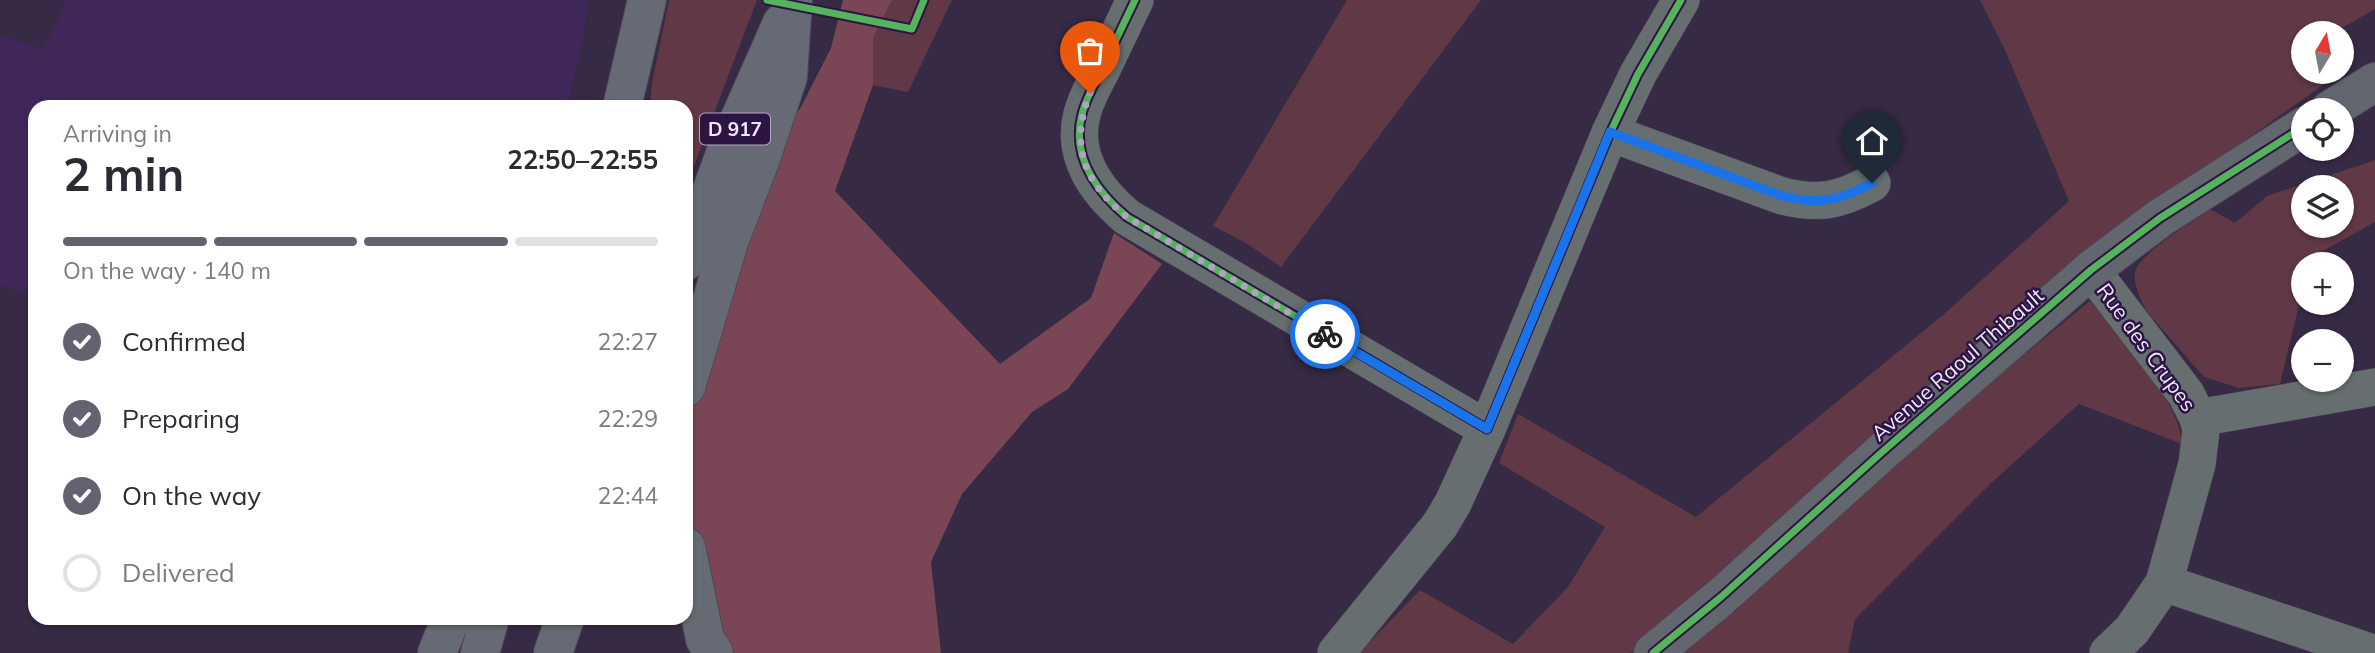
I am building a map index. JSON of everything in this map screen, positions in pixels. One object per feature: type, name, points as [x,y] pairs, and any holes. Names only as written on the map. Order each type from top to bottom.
[{"type":"highway","points":[[624,100],[647,0]]},
{"type":"highway","points":[[693,363],[729,242],[788,77],[792,0]]},
{"type":"highway","name":"D 917","points":[[693,242],[729,143],[792,0]]},
{"type":"highway","points":[[693,581],[705,639],[714,653]]},
{"type":"highway","points":[[437,653],[448,625]]},
{"type":"highway","points":[[480,653],[488,625]]},
{"type":"highway","points":[[553,653],[563,625]]},
{"type":"street","points":[[1135,0],[1082,113],[1080,144],[1089,175],[1104,196],[1127,217],[1487,429]]},
{"type":"street","points":[[1336,653],[1440,525],[1458,493],[1610,132],[1638,74],[1681,0]]},
{"type":"street","points":[[2349,98],[2375,82]]},
{"type":"street","points":[[1610,132],[1782,196],[1800,200],[1819,202],[1837,199],[1872,183]]},
{"type":"street","name":"Avenue Raoul Thibault","points":[[1653,653],[1721,597],[2091,270],[2160,218],[2291,135]]},
{"type":"street","name":"Rue des Crupes","points":[[2091,270],[2186,394],[2198,418],[2200,445],[2164,583],[2132,630],[2108,653]]},
{"type":"street","points":[[2198,418],[2375,387]]},
{"type":"street","points":[[2164,583],[2373,653]]},
{"type":"shaded area","points":[[67,0],[589,0],[580,54],[568,100],[28,100],[28,294],[0,284],[0,34],[43,50]]},
{"type":"shaded area","points":[[669,0],[757,0],[694,166],[693,100],[651,100]]},
{"type":"shaded area","points":[[843,0],[892,0],[873,38],[873,85],[835,191],[1000,364],[1091,298],[1114,233],[1162,264],[1068,389],[1032,412],[962,494],[931,562],[941,653],[714,653],[693,574],[693,366],[761,158],[801,107],[831,48]]},
{"type":"shaded area","points":[[892,0],[952,0],[908,92],[873,85],[873,38]]},
{"type":"shaded area","points":[[1347,0],[1481,0],[1281,267],[1246,243],[1213,226]]},
{"type":"shaded area","points":[[1980,0],[2375,0],[2375,9],[2354,21],[2291,21],[2291,84],[2323,85],[2305,98],[2291,98],[2291,108],[2165,193],[1710,583],[1697,591],[1630,653],[1359,653],[1420,590],[1513,644],[1568,587],[1605,527],[1499,463],[1518,414],[1696,517],[1943,315],[2069,201],[2005,50]]},
{"type":"shaded area","points":[[2375,160],[2375,222],[2354,234],[2354,175],[2330,175]]},
{"type":"shaded area","points":[[2291,188],[2291,238],[2346,238],[2321,252],[2291,252],[2291,315],[2297,315],[2291,329],[2280,384],[2239,388],[2204,377],[2148,313],[2137,288],[2135,272],[2146,256],[2210,209],[2235,223],[2267,196]]},
{"type":"shaded area","points":[[2090,301],[2131,349],[2160,389],[2179,427],[2182,444],[2079,404],[1989,485],[1855,619],[1848,653],[1682,653],[1720,619],[1735,612],[1778,567],[2009,367]]},
{"type":"cycle path","points":[[767,0],[912,29],[924,0]]},
{"type":"cycle path","points":[[1135,0],[1088,96],[1082,114],[1080,144],[1083,158],[1105,196],[1127,217],[1487,429],[1610,133],[1638,74],[1681,0]]},
{"type":"cycle path","points":[[1653,653],[1721,597],[2091,270],[2160,218],[2291,135]]},
{"type":"way so far","points":[[1090,93],[1082,113],[1080,144],[1089,175],[1111,204],[1127,217],[1325,334]]},
{"type":"route","points":[[1325,334],[1487,429],[1610,132],[1782,196],[1800,200],[1819,202],[1837,199],[1872,183]]}]
